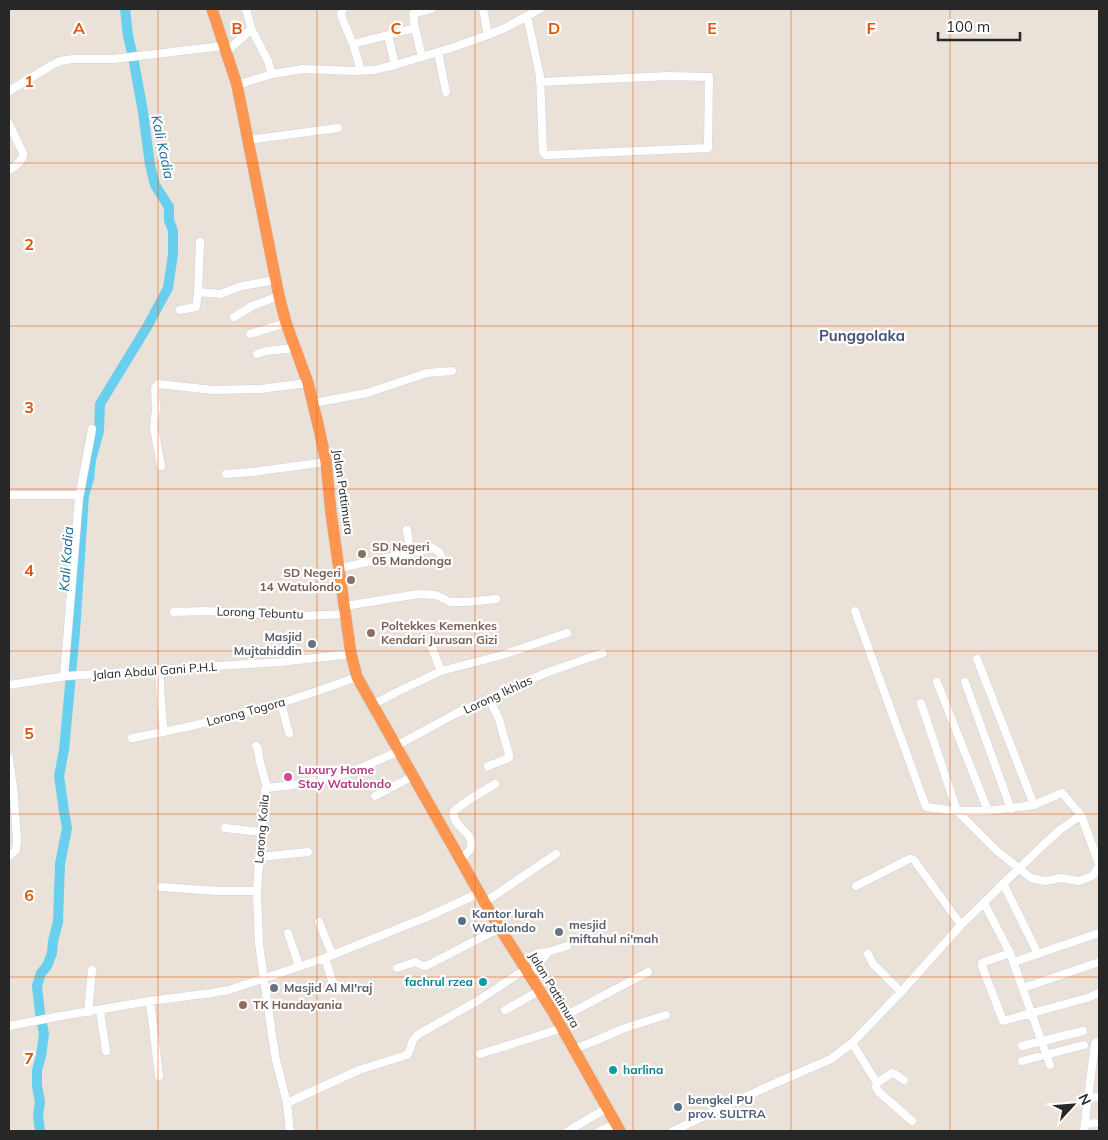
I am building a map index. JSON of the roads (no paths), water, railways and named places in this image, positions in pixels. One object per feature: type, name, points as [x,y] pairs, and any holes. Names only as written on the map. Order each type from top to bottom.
[{"type":"highway","name":"Jalan Pattimura","points":[[212,9],[237,85],[279,296],[286,323],[314,403],[326,462],[331,513],[351,654],[357,677],[460,860],[574,1049],[618,1128]]},
{"type":"street","points":[[246,9],[251,28],[268,61],[272,74]]},
{"type":"street","points":[[343,9],[341,13],[342,18],[361,70]]},
{"type":"street","points":[[422,57],[413,14],[431,9]]},
{"type":"street","points":[[483,9],[488,35]]},
{"type":"street","points":[[237,85],[272,74],[303,68],[374,70],[395,66],[488,35],[540,9]]},
{"type":"street","points":[[527,16],[540,76],[540,82],[543,152],[546,155],[708,148],[710,77],[669,76],[540,82]]},
{"type":"street","points":[[9,91],[60,61],[73,59],[113,59],[224,49],[246,34],[251,28]]},
{"type":"street","points":[[357,42],[415,28]]},
{"type":"street","points":[[388,35],[395,66]]},
{"type":"street","points":[[438,52],[446,92]]},
{"type":"street","points":[[9,124],[24,157],[9,170]]},
{"type":"street","points":[[248,140],[338,128]]},
{"type":"street","points":[[180,310],[196,307],[200,242]]},
{"type":"street","points":[[198,292],[220,294],[242,286],[276,280]]},
{"type":"street","points":[[234,318],[252,306],[279,296]]},
{"type":"street","points":[[250,334],[286,323]]},
{"type":"street","points":[[257,354],[266,351],[295,348]]},
{"type":"street","points":[[314,403],[367,393],[427,373],[452,371]]},
{"type":"street","points":[[161,466],[154,428],[155,388],[158,384],[213,390],[260,389],[308,383]]},
{"type":"street","points":[[66,676],[79,498],[92,429]]},
{"type":"street","points":[[226,474],[326,462]]},
{"type":"street","points":[[9,495],[75,495],[79,498]]},
{"type":"street","points":[[407,530],[410,553]]},
{"type":"street","points":[[340,568],[435,549],[439,552],[444,562]]},
{"type":"street","name":"Lorong Tebuntu","points":[[174,612],[205,611],[303,616],[345,610],[419,594],[436,596],[450,602],[496,599]]},
{"type":"street","points":[[855,611],[926,807],[957,811],[1012,809],[1034,805],[1062,793],[1081,814],[1099,866],[1092,876],[1079,880],[1062,878],[1045,881],[1031,878],[996,850],[957,811],[921,703]]},
{"type":"street","points":[[372,706],[442,671],[499,656],[567,632]]},
{"type":"street","points":[[431,645],[442,671]]},
{"type":"street","name":"Lorong Ikhlas","points":[[398,749],[455,714],[489,698],[551,671],[604,653]]},
{"type":"street","name":"Jalan Abdul Gani P.H.L","points":[[9,685],[66,676],[280,662],[351,654]]},
{"type":"street","points":[[977,658],[1034,805]]},
{"type":"street","points":[[159,669],[164,732]]},
{"type":"street","name":"Lorong Togora","points":[[132,738],[199,725],[281,703],[357,677]]},
{"type":"street","points":[[937,682],[988,811]]},
{"type":"street","points":[[965,682],[1012,809]]},
{"type":"street","points":[[488,766],[509,757],[499,719],[489,698]]},
{"type":"street","points":[[281,703],[289,733]]},
{"type":"street","points":[[256,746],[267,788]]},
{"type":"street","name":"Lorong Koila","points":[[290,1131],[287,1103],[276,1060],[259,944],[257,891],[265,792],[267,788],[337,777],[356,770],[398,749]]},
{"type":"street","points":[[9,758],[17,841],[16,850],[9,856]]},
{"type":"street","points":[[375,796],[413,776]]},
{"type":"street","points":[[460,860],[471,848],[471,843],[467,833],[456,822],[453,816],[454,811],[495,784]]},
{"type":"street","points":[[673,1131],[831,1059],[852,1042],[901,992],[961,925],[1003,883],[1051,837],[1081,814]]},
{"type":"street","points":[[225,828],[261,832]]},
{"type":"street","points":[[260,857],[308,852]]},
{"type":"street","points":[[9,1026],[150,1001],[212,994],[263,979],[329,956],[482,897],[556,854]]},
{"type":"street","points":[[856,886],[912,858],[961,925]]},
{"type":"street","points":[[1003,883],[1038,954]]},
{"type":"street","points":[[161,887],[257,891]]},
{"type":"street","points":[[984,903],[1014,962],[1050,1065]]},
{"type":"street","points":[[319,922],[329,956],[335,990]]},
{"type":"street","points":[[397,968],[415,962],[426,966],[500,928]]},
{"type":"street","points":[[288,933],[299,966]]},
{"type":"street","points":[[1014,962],[1099,933]]},
{"type":"street","points":[[526,969],[539,953],[567,946]]},
{"type":"street","points":[[287,1103],[359,1070],[407,1055],[414,1038],[419,1034],[479,1000],[548,952]]},
{"type":"street","points":[[1010,953],[982,963],[1004,1021],[1099,993]]},
{"type":"street","points":[[868,954],[873,964],[901,992]]},
{"type":"street","points":[[1023,988],[1099,962]]},
{"type":"street","points":[[88,1012],[92,970]]},
{"type":"street","points":[[480,1054],[522,1041],[559,1024],[648,972]]},
{"type":"street","points":[[505,1010],[539,991]]},
{"type":"street","points":[[150,1001],[159,1076]]},
{"type":"street","points":[[100,1010],[106,1051]]},
{"type":"street","points":[[574,1049],[622,1029],[666,1015]]},
{"type":"street","points":[[1022,1046],[1083,1031]]},
{"type":"street","points":[[852,1042],[877,1083],[876,1087],[881,1094],[912,1121]]},
{"type":"street","points":[[1099,1042],[1095,1042],[1096,1068],[1088,1098],[1084,1127],[1099,1123]]},
{"type":"street","points":[[1022,1061],[1084,1045]]},
{"type":"street","points":[[877,1083],[892,1073],[904,1080]]},
{"type":"street","points":[[1088,1098],[1099,1097]]},
{"type":"street","points":[[568,1131],[607,1108]]},
{"type":"street","points":[[600,1131],[618,1128]]},
{"type":"waterway","name":"Kali Kadia","points":[[40,1131],[37,1070],[44,1034],[37,986],[41,973],[47,966],[52,953],[58,922],[60,864],[67,828],[59,776],[64,750],[75,632],[84,495],[99,431],[100,404],[147,327],[168,288],[173,254],[173,231],[169,220],[169,207],[155,185],[150,165],[125,9]]},
{"type":"place","name":"SD Negeri 05 Mandonga","points":[[362,554]]},
{"type":"place","name":"SD Negeri 14 Watulondo","points":[[351,580]]},
{"type":"place","name":"Poltekkes Kemenkes Kendari Jurusan Gizi","points":[[371,633]]},
{"type":"place","name":"Masjid Mujtahiddin","points":[[312,644]]},
{"type":"place","name":"Luxury Home Stay Watulondo","points":[[288,777]]},
{"type":"place","name":"Kantor lurah Watulondo","points":[[462,921]]},
{"type":"place","name":"mesjid miftahul ni'mah","points":[[559,932]]},
{"type":"place","name":"fachrul rzea","points":[[483,982]]},
{"type":"place","name":"Masjid Al MI'raj","points":[[274,988]]},
{"type":"place","name":"TK Handayania","points":[[243,1005]]},
{"type":"place","name":"harlina","points":[[613,1070]]},
{"type":"place","name":"bengkel PU prov. SULTRA","points":[[678,1107]]},
{"type":"district","name":"Punggolaka","points":[[862,336]]}]
